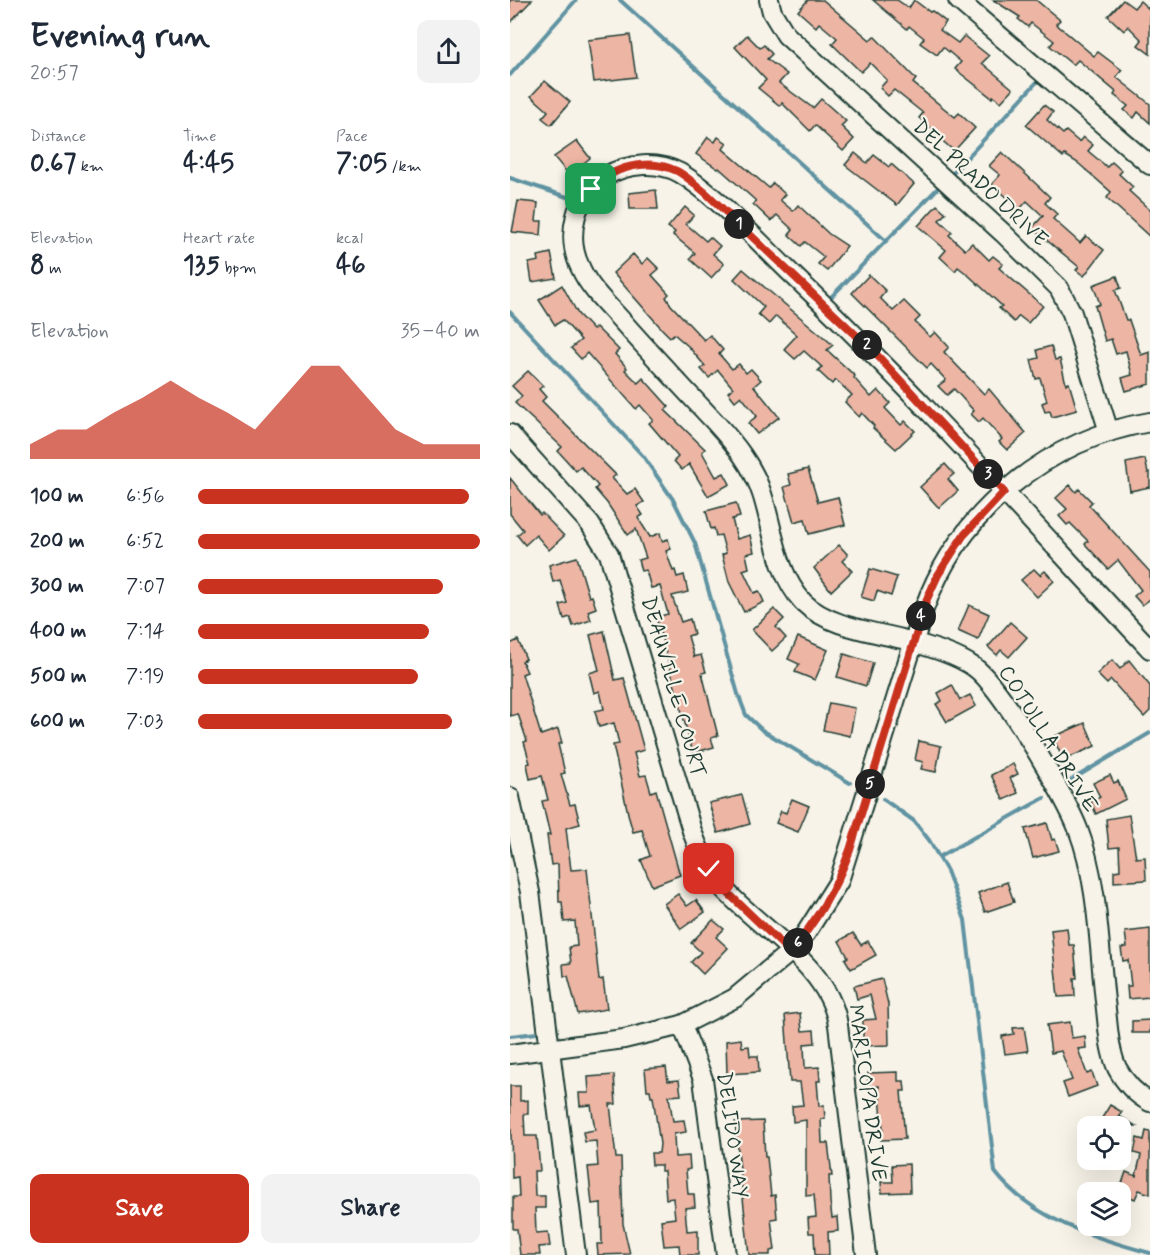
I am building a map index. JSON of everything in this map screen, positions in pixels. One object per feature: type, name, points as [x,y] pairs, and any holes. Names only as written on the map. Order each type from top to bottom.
[{"type":"street","name":"DEL PRADO DRIVE","points":[[769,0],[772,12],[786,35],[1003,232],[1059,288],[1072,313],[1109,432]]},
{"type":"street","points":[[958,0],[1150,165]]},
{"type":"street","name":"COTULLA DRIVE","points":[[1150,649],[875,353],[707,194],[684,176],[667,168],[634,165],[604,176],[585,195],[572,237],[580,267],[591,285],[737,446],[756,478],[785,574],[800,598],[814,612],[836,621],[912,642],[966,662],[995,687],[1072,816],[1082,841],[1089,876],[1112,1052],[1126,1083],[1150,1102]]},
{"type":"street","points":[[510,1054],[648,1035],[682,1025],[735,998],[790,952],[806,933],[839,881],[912,642],[927,599],[950,554],[971,526],[1004,492],[1050,459],[1109,432],[1150,422]]},
{"type":"street","name":"DEAUVILLE COURT","points":[[510,434],[590,524],[609,554],[702,857],[722,887],[790,952]]},
{"type":"street","points":[[510,797],[530,892],[576,1255]]},
{"type":"street","name":"MARICOPA DRIVE","points":[[790,952],[820,981],[834,1006],[866,1255]]},
{"type":"street","name":"DELIDO WAY","points":[[682,1025],[703,1079],[726,1255]]},
{"type":"building","points":[[510,0],[532,0],[510,23]]},
{"type":"building","points":[[808,0],[823,0],[870,40],[874,36],[916,79],[913,83],[955,117],[959,113],[975,128],[954,151],[937,136],[939,134],[919,118],[923,113],[894,90],[888,96],[880,88],[887,80],[870,63],[861,72],[832,44],[837,38],[819,23],[816,27],[798,11]]},
{"type":"building","points":[[873,0],[897,0],[909,8],[914,0],[930,12],[932,11],[946,22],[940,30],[958,43],[964,36],[989,56],[982,63],[1013,89],[1001,102],[993,96],[992,98],[955,69],[961,62],[943,47],[937,55],[920,43],[924,38],[909,26],[907,29]]},
{"type":"building","points":[[993,0],[1036,0],[1060,20],[1056,24],[1094,56],[1098,52],[1122,70],[1116,77],[1150,104],[1150,123],[1138,112],[1134,118],[1124,110],[1128,106],[1114,95],[1116,92],[1078,60],[1073,65],[1050,46],[1054,41],[1031,23],[1028,27],[1018,19],[1020,17]]},
{"type":"building","points":[[1123,0],[1134,8],[1140,1],[1150,10],[1150,54],[1138,45],[1142,40],[1128,26],[1124,31],[1108,16]]},
{"type":"building","points":[[630,35],[636,77],[594,82],[588,40]]},
{"type":"building","points":[[747,35],[760,48],[764,45],[772,54],[767,59],[787,74],[779,83],[813,108],[821,99],[846,121],[841,126],[854,139],[843,151],[815,125],[810,131],[782,103],[780,106],[758,88],[766,80],[735,47]]},
{"type":"building","points":[[545,81],[570,102],[551,125],[542,118],[548,111],[531,96]]},
{"type":"building","points":[[1044,105],[1053,112],[1047,120],[1063,134],[1066,131],[1079,142],[1083,137],[1093,145],[1088,151],[1107,167],[1112,162],[1122,171],[1119,174],[1133,187],[1129,191],[1150,210],[1150,237],[1107,198],[1111,192],[1078,163],[1065,155],[1063,157],[1026,125]]},
{"type":"building","points":[[708,137],[715,142],[718,137],[727,143],[723,149],[769,188],[773,183],[785,194],[780,200],[793,211],[798,205],[829,234],[847,246],[827,271],[818,264],[824,257],[805,242],[801,246],[789,235],[793,230],[777,215],[771,221],[753,204],[756,201],[719,168],[696,154]]},
{"type":"building","points":[[577,141],[590,158],[569,175],[554,157]]},
{"type":"building","points":[[1002,152],[1050,197],[1045,203],[1057,214],[1053,219],[1080,243],[1086,236],[1104,250],[1084,276],[1076,270],[1079,267],[1032,228],[1043,216],[1027,201],[1020,209],[992,184],[1000,175],[989,166]]},
{"type":"building","points":[[855,153],[867,163],[874,155],[889,167],[891,164],[914,184],[897,205],[845,165]]},
{"type":"building","points":[[656,190],[658,209],[630,209],[629,193]]},
{"type":"building","points":[[518,201],[538,203],[536,221],[542,221],[541,235],[512,232]]},
{"type":"building","points":[[937,205],[946,213],[939,220],[952,232],[949,235],[965,250],[972,243],[989,260],[993,256],[1003,264],[999,268],[1043,306],[1028,323],[1019,316],[1014,322],[999,308],[1002,306],[967,274],[958,267],[955,271],[940,257],[946,250],[918,226]]},
{"type":"building","points":[[685,207],[694,215],[686,224],[706,241],[710,237],[720,246],[713,254],[724,264],[711,278],[690,259],[695,253],[673,235],[675,232],[668,227]]},
{"type":"building","points":[[551,253],[556,278],[532,282],[529,263],[539,261],[538,256]]},
{"type":"building","points":[[633,254],[642,264],[648,258],[659,269],[652,275],[669,294],[666,297],[671,305],[704,340],[710,335],[723,350],[719,354],[732,369],[739,364],[746,373],[751,369],[761,380],[754,386],[779,417],[757,434],[748,423],[757,416],[741,396],[735,401],[728,392],[733,388],[718,370],[709,378],[701,369],[705,366],[688,346],[674,334],[670,337],[662,329],[613,273]]},
{"type":"building","points":[[743,269],[833,345],[827,350],[855,376],[854,378],[871,397],[878,390],[890,403],[885,408],[901,425],[905,421],[915,431],[896,449],[873,428],[874,426],[862,413],[859,417],[845,402],[852,395],[836,380],[832,384],[818,371],[822,367],[804,351],[795,359],[784,349],[797,335],[776,316],[769,324],[758,314],[764,307],[734,279]]},
{"type":"building","points":[[869,275],[886,291],[880,298],[893,311],[904,301],[920,317],[915,322],[930,337],[935,332],[949,347],[944,352],[984,394],[989,389],[1026,433],[1007,450],[999,442],[1002,439],[983,418],[979,422],[971,414],[974,411],[954,389],[947,395],[938,386],[946,380],[931,364],[927,368],[852,293]]},
{"type":"building","points":[[1117,276],[1121,288],[1115,290],[1126,320],[1129,320],[1141,355],[1150,352],[1150,384],[1126,391],[1122,378],[1132,375],[1126,351],[1116,354],[1111,339],[1105,341],[1095,306],[1100,304],[1093,285]]},
{"type":"building","points":[[562,285],[578,314],[593,330],[596,327],[619,350],[615,354],[627,368],[625,370],[638,383],[643,378],[669,407],[665,410],[705,449],[702,452],[716,477],[724,473],[730,484],[708,496],[689,464],[682,470],[674,461],[678,457],[649,423],[653,420],[640,405],[636,409],[587,353],[581,359],[571,348],[581,340],[563,320],[555,325],[539,300]]},
{"type":"building","points":[[1051,346],[1055,360],[1060,359],[1066,384],[1069,383],[1077,410],[1052,417],[1050,411],[1045,412],[1042,403],[1047,401],[1040,378],[1036,379],[1031,360],[1039,358],[1037,350]]},
{"type":"building","points":[[528,371],[543,386],[539,389],[546,397],[542,401],[616,475],[612,478],[627,494],[635,489],[644,502],[637,506],[643,515],[638,518],[650,537],[660,533],[662,541],[668,539],[671,549],[666,551],[673,571],[675,570],[677,577],[684,575],[688,592],[672,596],[681,622],[690,619],[694,634],[688,636],[694,657],[701,655],[706,672],[702,673],[718,736],[711,738],[714,747],[693,753],[656,617],[668,614],[660,586],[651,588],[646,570],[641,571],[638,560],[646,558],[636,529],[628,535],[595,489],[598,486],[581,467],[576,471],[558,451],[562,447],[515,403],[522,396],[512,386]]},
{"type":"building","points":[[1145,459],[1148,473],[1150,472],[1150,487],[1130,491],[1126,463]]},
{"type":"building","points":[[945,464],[954,474],[948,479],[958,491],[939,508],[920,487]]},
{"type":"building","points":[[808,469],[818,502],[838,497],[845,525],[809,534],[805,519],[794,522],[784,487],[791,485],[788,474]]},
{"type":"building","points":[[510,478],[540,515],[542,513],[564,536],[549,550],[536,535],[525,545],[517,535],[523,530],[510,514]]},
{"type":"building","points":[[1070,485],[1076,492],[1079,489],[1092,502],[1089,505],[1150,572],[1150,599],[1142,605],[1134,596],[1141,590],[1118,560],[1108,569],[1085,544],[1088,541],[1070,523],[1067,525],[1059,516],[1067,509],[1056,498]]},
{"type":"building","points":[[736,503],[740,517],[732,519],[737,539],[750,535],[754,552],[746,554],[749,568],[743,570],[754,593],[759,591],[764,602],[744,612],[729,582],[722,555],[726,553],[721,535],[716,536],[714,528],[711,529],[706,511]]},
{"type":"building","points":[[839,545],[848,555],[842,561],[852,571],[831,591],[814,568]]},
{"type":"building","points":[[577,557],[589,597],[592,596],[596,608],[588,611],[591,620],[573,626],[570,617],[564,619],[560,605],[567,603],[560,580],[553,582],[549,565]]},
{"type":"building","points":[[870,569],[897,577],[891,596],[877,591],[874,601],[861,597]]},
{"type":"building","points":[[1034,569],[1040,575],[1045,571],[1054,581],[1037,597],[1021,580]]},
{"type":"building","points":[[969,605],[989,614],[978,640],[958,631]]},
{"type":"building","points":[[774,609],[784,619],[776,627],[786,638],[772,651],[752,630]]},
{"type":"building","points":[[1010,622],[1027,637],[1009,657],[1001,650],[997,655],[988,647]]},
{"type":"building","points":[[604,631],[615,680],[624,678],[644,750],[634,753],[640,776],[646,775],[651,792],[656,790],[680,875],[652,886],[641,860],[650,856],[642,830],[633,832],[629,818],[613,745],[619,744],[614,723],[599,727],[595,711],[604,709],[600,691],[594,693],[589,673],[599,670],[590,635]]},
{"type":"building","points":[[798,637],[828,650],[815,680],[795,672],[799,664],[788,659]]},
{"type":"building","points":[[518,640],[526,659],[522,661],[527,672],[522,674],[541,735],[558,729],[562,743],[558,744],[565,773],[561,774],[570,805],[575,804],[580,824],[566,828],[571,870],[587,869],[599,980],[603,979],[607,1009],[578,1014],[568,976],[564,976],[563,964],[571,963],[569,947],[577,946],[575,921],[564,922],[562,902],[559,902],[558,864],[551,865],[547,835],[550,835],[542,801],[548,800],[542,776],[530,779],[527,764],[530,763],[524,742],[527,741],[518,714],[510,716],[510,644]]},
{"type":"building","points":[[844,654],[873,663],[866,686],[837,677]]},
{"type":"building","points":[[1112,660],[1120,669],[1129,660],[1150,686],[1150,711],[1144,717],[1111,680],[1107,684],[1097,674]]},
{"type":"building","points":[[952,685],[960,700],[970,695],[976,706],[947,722],[936,704],[942,701],[938,693]]},
{"type":"building","points":[[829,703],[855,708],[850,736],[823,730]]},
{"type":"building","points":[[1085,723],[1095,746],[1068,758],[1064,751],[1060,753],[1053,737]]},
{"type":"building","points":[[919,741],[941,746],[936,772],[921,769],[923,762],[915,760]]},
{"type":"building","points":[[1013,764],[1018,774],[1010,778],[1018,793],[1004,800],[991,775]]},
{"type":"building","points":[[1110,775],[1114,783],[1118,781],[1126,799],[1096,814],[1091,802],[1100,797],[1093,783]]},
{"type":"building","points":[[742,795],[750,824],[718,833],[709,803]]},
{"type":"building","points":[[792,799],[809,806],[798,832],[776,823],[781,811],[786,813]]},
{"type":"building","points":[[1129,815],[1136,858],[1145,857],[1146,880],[1114,882],[1114,871],[1120,870],[1119,847],[1109,848],[1106,819]]},
{"type":"building","points":[[1047,823],[1052,840],[1055,839],[1059,851],[1033,858],[1025,829]]},
{"type":"building","points":[[1007,882],[1014,902],[985,912],[978,893]]},
{"type":"building","points":[[678,894],[687,906],[696,900],[705,912],[681,929],[664,904]]},
{"type":"building","points":[[713,920],[724,929],[716,937],[728,948],[703,974],[691,962],[701,952],[691,943]]},
{"type":"building","points":[[1067,928],[1069,945],[1074,945],[1077,978],[1074,978],[1075,996],[1058,997],[1051,930]]},
{"type":"building","points":[[1150,929],[1150,997],[1128,999],[1127,986],[1131,986],[1128,960],[1123,961],[1121,948],[1127,947],[1125,932]]},
{"type":"building","points":[[853,933],[861,945],[868,941],[876,955],[851,969],[845,959],[848,957],[839,941]]},
{"type":"building","points":[[882,979],[888,1004],[889,1045],[863,1046],[863,1020],[876,1019],[870,995],[857,999],[854,986]]},
{"type":"building","points":[[800,1013],[802,1031],[814,1030],[815,1043],[804,1044],[805,1068],[819,1067],[820,1081],[817,1081],[819,1106],[824,1105],[825,1119],[821,1119],[822,1143],[828,1143],[832,1176],[829,1176],[830,1201],[832,1218],[837,1217],[838,1231],[828,1232],[829,1255],[815,1255],[814,1233],[809,1233],[808,1218],[816,1217],[814,1195],[806,1196],[806,1120],[793,1122],[792,1106],[803,1105],[800,1082],[790,1082],[785,1015]]},
{"type":"building","points":[[1150,1020],[1150,1033],[1132,1033],[1132,1021]]},
{"type":"building","points":[[1070,1022],[1072,1038],[1085,1036],[1086,1048],[1078,1049],[1087,1074],[1092,1072],[1097,1086],[1068,1097],[1063,1083],[1072,1080],[1061,1051],[1051,1053],[1047,1025]]},
{"type":"building","points":[[1024,1027],[1028,1051],[1005,1054],[1002,1036],[1014,1034],[1013,1028]]},
{"type":"building","points":[[741,1039],[742,1047],[749,1046],[750,1056],[758,1056],[759,1072],[727,1074],[726,1041]]},
{"type":"building","points":[[666,1067],[668,1081],[679,1080],[681,1095],[669,1096],[673,1121],[684,1120],[686,1132],[674,1134],[675,1157],[689,1156],[690,1169],[686,1170],[688,1194],[694,1194],[695,1207],[685,1208],[687,1231],[698,1230],[698,1255],[680,1255],[679,1245],[664,1246],[661,1220],[675,1218],[673,1198],[666,1199],[664,1171],[661,1171],[661,1165],[652,1165],[651,1153],[659,1153],[660,1144],[653,1097],[651,1097],[650,1090],[647,1090],[645,1069]]},
{"type":"building","points":[[898,1072],[898,1081],[904,1081],[905,1091],[901,1091],[905,1139],[881,1140],[880,1130],[883,1130],[879,1086],[868,1087],[868,1073]]},
{"type":"building","points":[[614,1075],[616,1104],[610,1104],[616,1158],[621,1158],[623,1224],[630,1254],[598,1255],[597,1244],[602,1244],[601,1203],[592,1204],[588,1167],[598,1166],[596,1141],[585,1142],[583,1132],[595,1130],[591,1105],[580,1106],[579,1093],[589,1093],[588,1077]]},
{"type":"building","points":[[510,1086],[520,1086],[520,1101],[528,1100],[528,1114],[524,1114],[525,1136],[537,1136],[540,1171],[534,1171],[535,1196],[545,1196],[545,1208],[535,1208],[536,1233],[548,1232],[550,1246],[539,1247],[540,1255],[520,1255],[517,1229],[513,1229],[513,1197],[519,1197],[518,1177],[512,1178]]},
{"type":"building","points":[[1110,1105],[1122,1112],[1119,1116],[1103,1116]]},
{"type":"building","points":[[763,1121],[765,1157],[767,1157],[771,1196],[775,1195],[777,1218],[771,1219],[775,1250],[770,1251],[770,1255],[749,1255],[735,1122]]},
{"type":"building","points":[[1146,1131],[1150,1132],[1150,1194],[1139,1190],[1135,1199],[1131,1197],[1131,1182],[1122,1182],[1126,1172],[1136,1176],[1141,1155],[1134,1153],[1137,1138],[1144,1140]]},
{"type":"building","points":[[909,1164],[910,1192],[882,1193],[881,1182],[893,1182],[892,1165]]},
{"type":"waterway","points":[[510,75],[576,0]]},
{"type":"waterway","points":[[620,0],[886,241]]},
{"type":"waterway","points":[[953,173],[1036,83]]},
{"type":"waterway","points":[[510,178],[570,198]]},
{"type":"waterway","points":[[832,296],[937,189]]},
{"type":"waterway","points":[[510,312],[643,456],[674,501],[695,543],[746,715],[762,730],[850,783]]},
{"type":"waterway","points":[[1063,785],[1150,733]]},
{"type":"waterway","points":[[939,857],[1044,798]]},
{"type":"waterway","points":[[883,799],[914,821],[929,840],[947,871],[965,920],[995,1172],[1010,1188],[1045,1214],[1086,1233],[1150,1253]]},
{"type":"waterway","points":[[510,1036],[537,1033]]},
{"type":"route","points":[[591,189],[604,176],[634,165],[667,168],[684,176],[707,194],[875,353],[1004,492],[981,514],[963,536],[938,575],[912,642],[839,881],[806,933],[790,952],[722,887],[709,869]]}]
